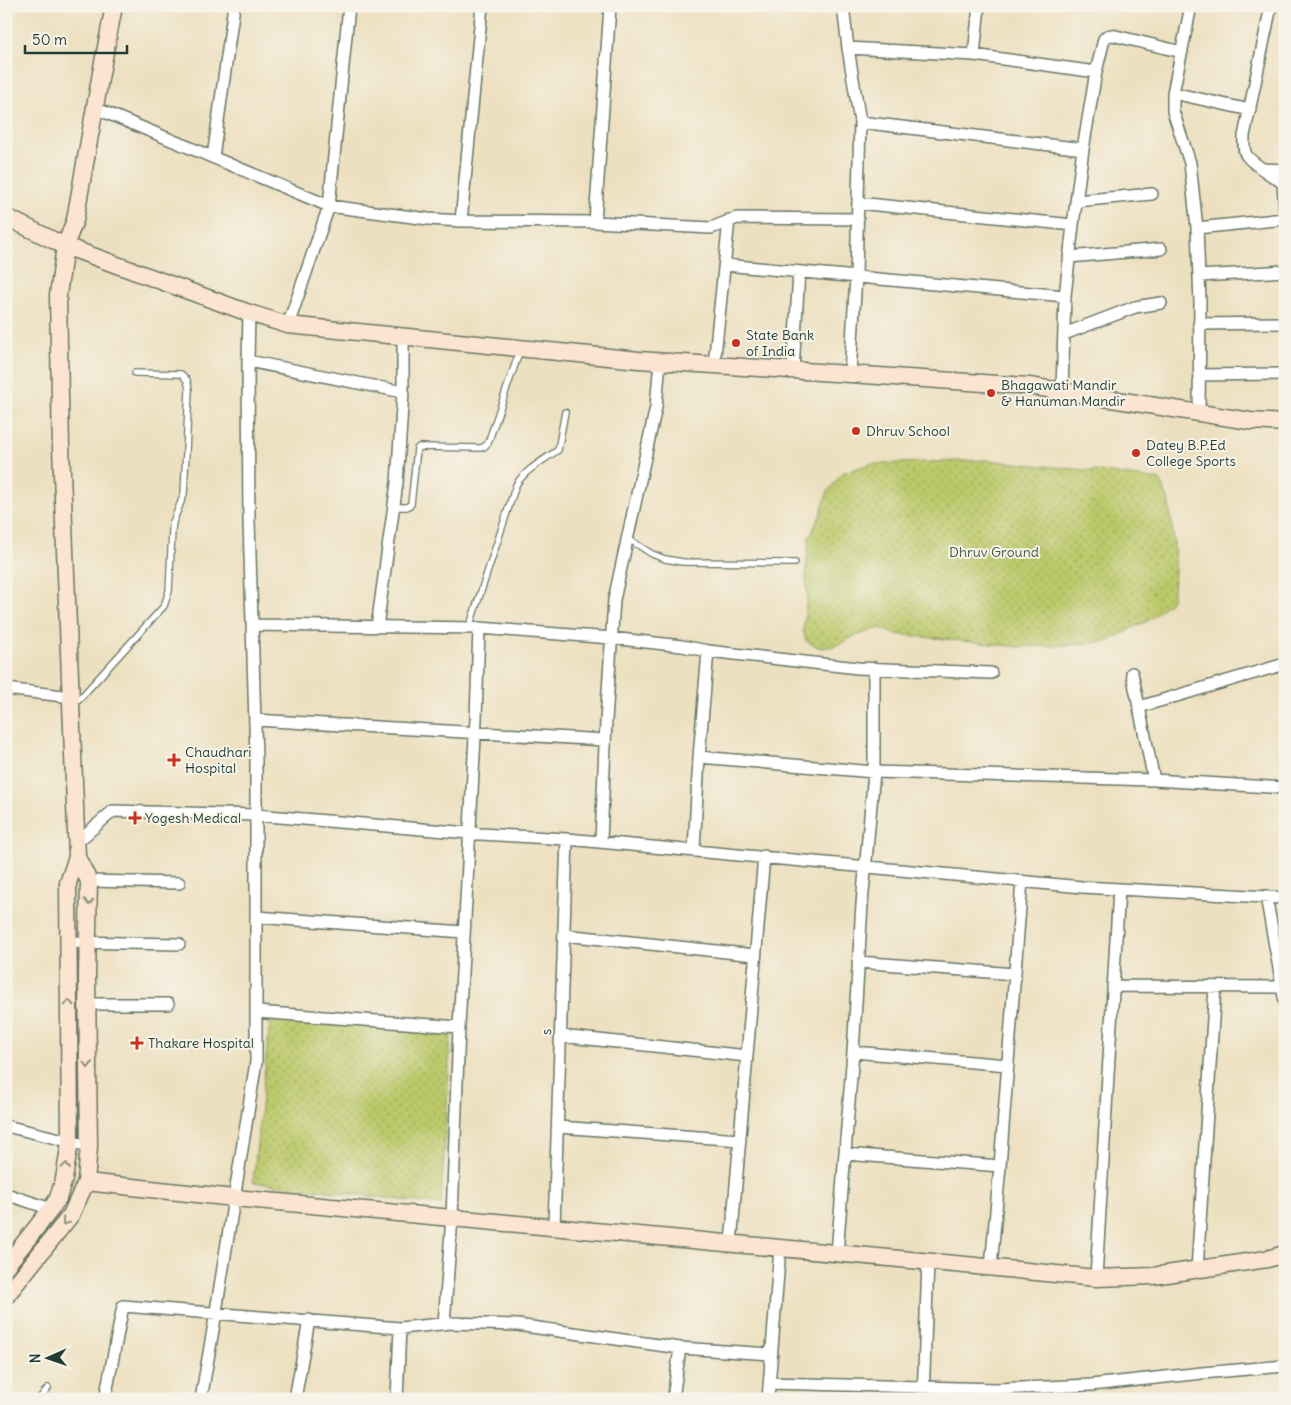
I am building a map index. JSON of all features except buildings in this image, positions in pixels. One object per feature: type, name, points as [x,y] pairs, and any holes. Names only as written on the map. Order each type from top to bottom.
[{"type":"street","points":[[6,1266],[51,1209],[61,1190],[70,1142],[68,883],[76,850],[61,447],[58,295],[65,246],[75,220],[114,6]]},
{"type":"street","points":[[213,157],[234,6]]},
{"type":"street","points":[[288,325],[329,206],[348,6]]},
{"type":"street","points":[[461,221],[482,6]]},
{"type":"street","points":[[595,222],[610,6]]},
{"type":"street","points":[[843,6],[860,122],[856,276],[850,374]]},
{"type":"street","points":[[974,55],[979,6]]},
{"type":"street","points":[[1191,6],[1173,93],[1173,112],[1190,163],[1197,228],[1200,324],[1199,413]]},
{"type":"street","points":[[1271,6],[1244,136],[1244,147],[1246,155],[1283,183],[1285,211]]},
{"type":"street","points":[[1062,391],[1065,296],[1069,257],[1083,149],[1096,72],[1104,39],[1112,35],[1182,52]]},
{"type":"street","points":[[848,48],[974,55],[1096,72]]},
{"type":"street","points":[[1173,93],[1250,110]]},
{"type":"street","points":[[95,108],[329,206],[428,219],[461,221],[595,222],[711,228],[737,218],[858,219]]},
{"type":"street","points":[[860,122],[1083,149]]},
{"type":"street","points":[[1263,169],[1285,170]]},
{"type":"street","points":[[1076,201],[1152,194]]},
{"type":"street","points":[[858,203],[1073,226]]},
{"type":"street","points":[[6,217],[65,246],[249,313],[288,325],[660,361],[1029,386],[1250,421],[1285,423]]},
{"type":"street","points":[[1197,228],[1285,219]]},
{"type":"street","points":[[714,365],[729,220]]},
{"type":"street","points":[[1069,257],[1161,249]]},
{"type":"street","points":[[725,265],[1065,296]]},
{"type":"street","points":[[1199,276],[1285,271]]},
{"type":"street","points":[[793,370],[799,272]]},
{"type":"street","points":[[1064,334],[1135,307],[1161,303]]},
{"type":"street","points":[[201,1399],[256,1062],[256,815],[249,521],[249,313]]},
{"type":"street","points":[[1200,324],[1285,322]]},
{"type":"street","points":[[377,627],[397,483],[403,392],[403,337]]},
{"type":"street","points":[[248,361],[403,392]]},
{"type":"street","points":[[601,842],[614,600],[656,407],[660,361]]},
{"type":"street","points":[[1199,375],[1285,374]]},
{"type":"street","points":[[252,625],[474,628],[611,638],[858,668],[991,673]]},
{"type":"street","points":[[444,1324],[452,1218],[459,1027],[476,734],[474,628]]},
{"type":"street","points":[[694,850],[699,757],[708,651]]},
{"type":"street","points":[[1139,707],[1285,664]]},
{"type":"street","points":[[837,1253],[853,1052],[862,904],[874,772],[874,668]]},
{"type":"street","points":[[1132,673],[1154,780]]},
{"type":"street","points":[[6,689],[71,702]]},
{"type":"street","points":[[255,720],[605,740]]},
{"type":"street","points":[[699,757],[874,772],[1154,780],[1285,788]]},
{"type":"street","points":[[76,850],[113,811],[256,815],[567,839],[1119,889],[1285,898]]},
{"type":"street","name":"s","points":[[554,1227],[567,839]]},
{"type":"street","points":[[6,1296],[71,1215],[86,1182],[89,1146],[87,1004],[89,881],[76,850]]},
{"type":"street","points":[[731,1243],[764,856]]},
{"type":"street","points":[[89,881],[179,883]]},
{"type":"street","points":[[991,1267],[1022,881]]},
{"type":"street","points":[[1096,1278],[1119,889]]},
{"type":"street","points":[[1266,896],[1285,1002]]},
{"type":"street","points":[[256,917],[464,932]]},
{"type":"street","points":[[564,935],[756,955]]},
{"type":"street","points":[[69,942],[179,944]]},
{"type":"street","points":[[858,962],[1015,974]]},
{"type":"street","points":[[1113,986],[1282,987]]},
{"type":"street","points":[[1197,1270],[1215,987]]},
{"type":"street","points":[[87,1004],[168,1004]]},
{"type":"street","points":[[256,1012],[459,1027]]},
{"type":"street","points":[[561,1036],[747,1056]]},
{"type":"street","points":[[853,1052],[1008,1065]]},
{"type":"street","points":[[6,1126],[89,1146]]},
{"type":"street","points":[[558,1127],[740,1140]]},
{"type":"street","points":[[845,1154],[1000,1166]]},
{"type":"street","points":[[86,1182],[234,1198],[1096,1278],[1153,1276],[1267,1259],[1285,1254]]},
{"type":"street","points":[[6,1194],[51,1209]]},
{"type":"street","points":[[768,1399],[780,1248]]},
{"type":"street","points":[[923,1393],[928,1262]]},
{"type":"street","points":[[105,1399],[123,1306],[400,1328],[444,1324],[517,1325],[680,1348],[771,1354]]},
{"type":"street","points":[[295,1399],[309,1320]]},
{"type":"street","points":[[397,1399],[400,1328]]},
{"type":"street","points":[[673,1399],[680,1348]]},
{"type":"street","points":[[769,1383],[923,1393],[997,1394],[1285,1366]]},
{"type":"lane","points":[[394,506],[407,507],[411,504],[417,449],[420,447],[480,448],[488,443],[521,348]]},
{"type":"lane","points":[[71,702],[164,606],[169,591],[173,522],[184,494],[189,389],[187,380],[181,374],[135,373]]},
{"type":"lane","points":[[474,628],[516,485],[526,473],[558,450],[565,412]]},
{"type":"lane","points":[[627,538],[652,554],[665,559],[683,562],[796,563]]},
{"type":"lane","points":[[39,1399],[48,1388]]},
{"type":"green space","name":"Dhruv Ground","points":[[987,460],[1104,472],[1160,480],[1168,498],[1174,541],[1175,571],[1172,600],[1148,621],[1109,641],[1083,644],[1019,647],[895,634],[880,628],[855,636],[835,646],[820,648],[806,641],[803,630],[807,598],[806,571],[809,537],[820,516],[827,493],[842,473],[870,464]]},
{"type":"green space","points":[[270,1020],[451,1031],[441,1205],[253,1182]]},
{"type":"place","name":"State Bank of India","points":[[736,343]]},
{"type":"place","name":"Bhagawati Mandir & Hanuman Mandir","points":[[991,393]]},
{"type":"place","name":"Dhruv School","points":[[856,431]]},
{"type":"place","name":"Datey B.P.Ed College Sports","points":[[1136,453]]},
{"type":"place","name":"Chaudhari Hospital","points":[[174,760]]},
{"type":"place","name":"Yogesh Medical","points":[[135,818]]},
{"type":"place","name":"Thakare Hospital","points":[[137,1043]]}]
